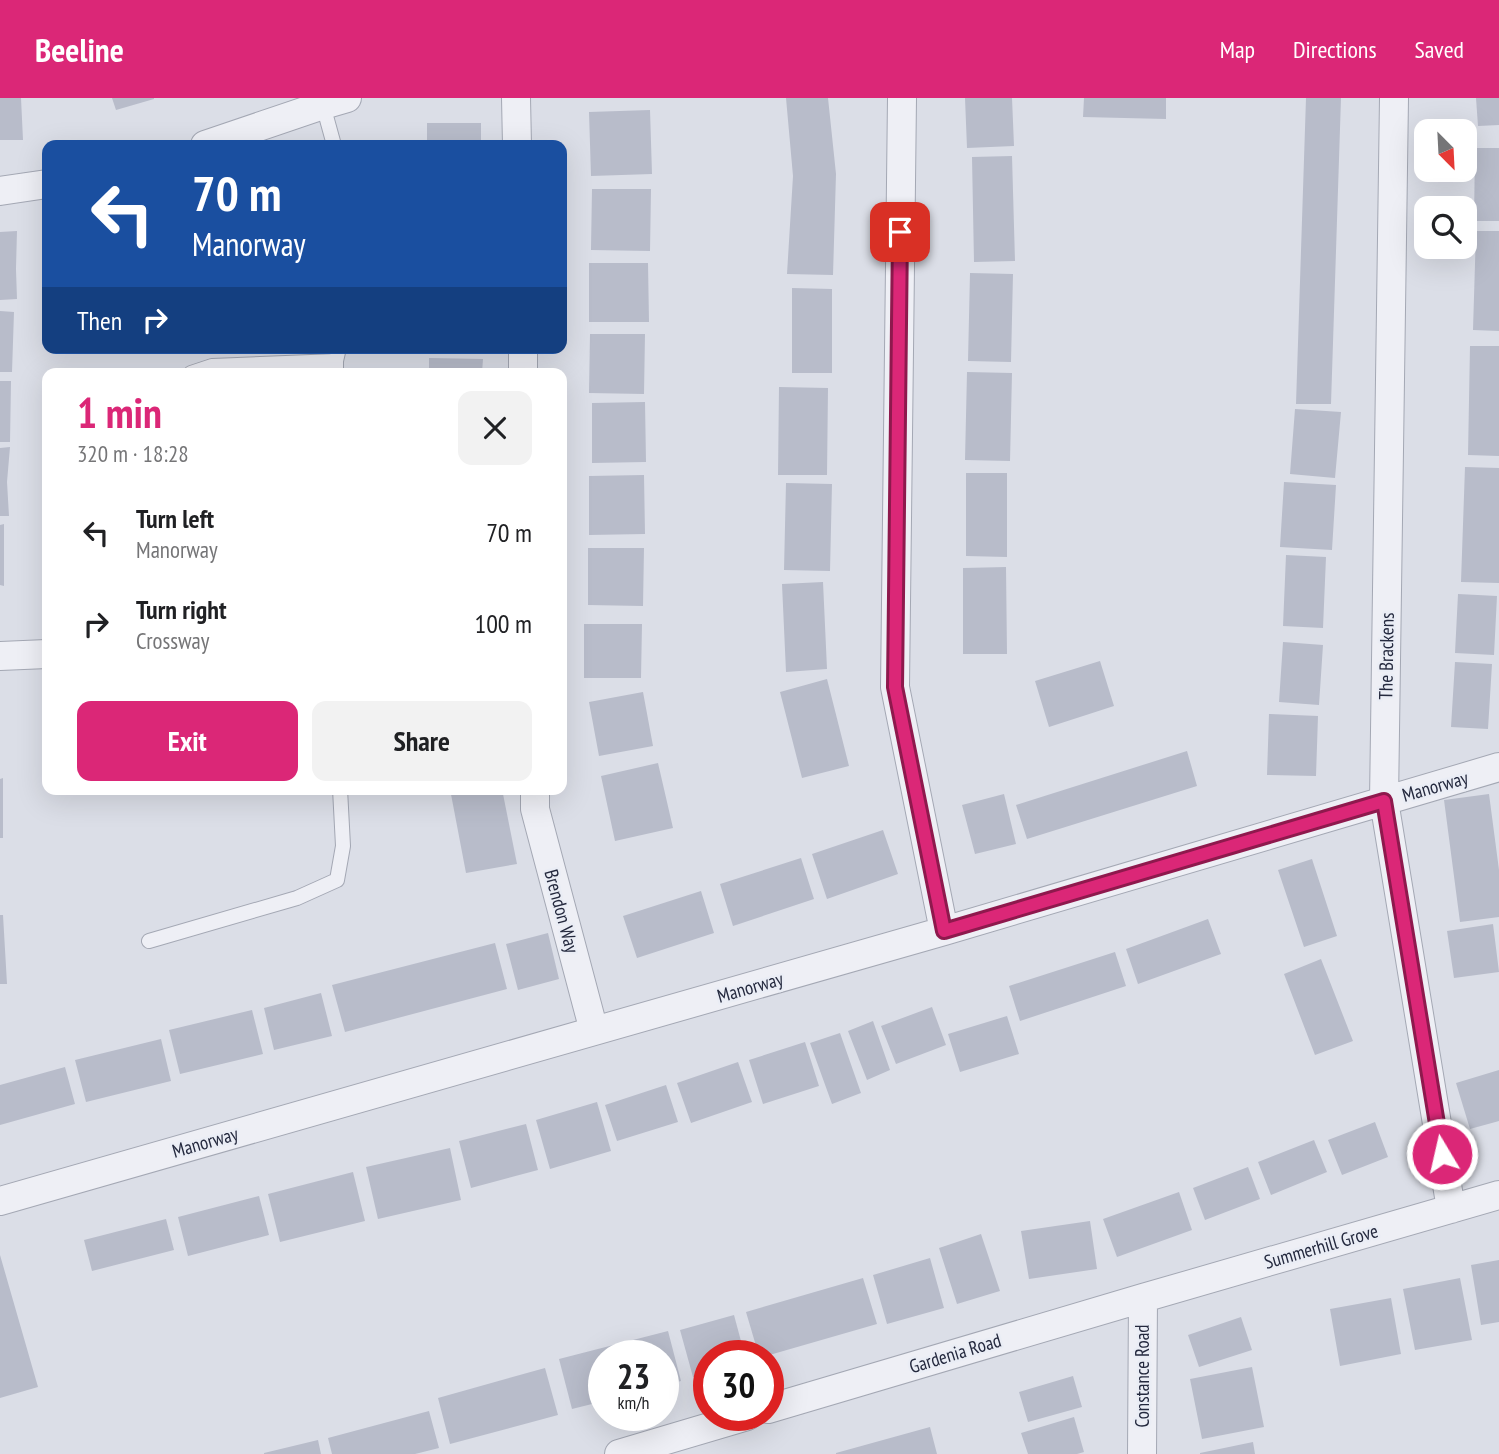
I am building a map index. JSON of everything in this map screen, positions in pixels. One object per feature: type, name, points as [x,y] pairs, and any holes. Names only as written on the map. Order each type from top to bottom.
[{"type":"street","points":[[516,98],[517,140]]},
{"type":"street","points":[[902,98],[895,687],[944,931]]},
{"type":"street","name":"The Brackens","points":[[1394,98],[1384,801],[1451,1209]]},
{"type":"street","points":[[220,140],[335,101]]},
{"type":"street","points":[[0,191],[42,185]]},
{"type":"street","points":[[0,656],[42,654]]},
{"type":"street","name":"Manorway","points":[[0,1201],[944,931],[1499,767]]},
{"type":"street","name":"Brendon Way","points":[[535,795],[535,809],[594,1031]]},
{"type":"street","name":"Summerhill Grove","points":[[1143,1297],[1499,1195]]},
{"type":"street","name":"Gardenia Road","points":[[784,1404],[1143,1297]]},
{"type":"street","name":"Constance Road","points":[[1142,1454],[1143,1297]]},
{"type":"street","points":[[619,1454],[696,1431]]},
{"type":"lane","points":[[334,140],[335,101]]},
{"type":"lane","points":[[206,368],[337,361]]},
{"type":"lane","points":[[149,941],[298,898],[337,880],[343,846],[340,795]]},
{"type":"building","points":[[0,98],[21,98],[23,140],[0,140]]},
{"type":"building","points":[[112,98],[154,98],[154,99],[116,110]]},
{"type":"building","points":[[786,98],[828,98],[836,174],[833,275],[787,274],[793,176]]},
{"type":"building","points":[[965,98],[1012,98],[1014,146],[967,148]]},
{"type":"building","points":[[1084,98],[1166,98],[1166,119],[1083,117]]},
{"type":"building","points":[[1306,98],[1341,98],[1331,404],[1296,404]]},
{"type":"building","points":[[1476,98],[1499,98],[1499,125],[1478,126]]},
{"type":"building","points":[[650,110],[652,174],[591,176],[589,112]]},
{"type":"building","points":[[427,123],[481,123],[481,140],[427,140]]},
{"type":"building","points":[[1477,148],[1499,148],[1499,221],[1477,221],[1477,196],[1474,196]]},
{"type":"building","points":[[1012,156],[1015,261],[974,262],[972,157]]},
{"type":"building","points":[[592,189],[651,189],[650,251],[591,250]]},
{"type":"building","points":[[17,231],[17,299],[0,300],[0,232]]},
{"type":"building","points":[[1477,231],[1499,231],[1499,331],[1473,330]]},
{"type":"building","points":[[589,263],[648,263],[649,322],[589,322]]},
{"type":"building","points":[[970,273],[1013,274],[1011,362],[968,361]]},
{"type":"building","points":[[792,288],[832,289],[832,373],[792,373]]},
{"type":"building","points":[[0,311],[14,312],[12,372],[0,372]]},
{"type":"building","points":[[590,334],[645,334],[644,394],[589,393]]},
{"type":"building","points":[[1470,346],[1499,346],[1499,456],[1468,455]]},
{"type":"building","points":[[429,358],[483,359],[482,368],[429,368]]},
{"type":"building","points":[[967,372],[1012,373],[1010,461],[965,460]]},
{"type":"building","points":[[0,381],[11,381],[10,442],[0,442]]},
{"type":"building","points":[[779,387],[828,388],[827,475],[778,475]]},
{"type":"building","points":[[645,402],[646,462],[592,463],[592,403]]},
{"type":"building","points":[[1295,409],[1341,412],[1335,478],[1290,474]]},
{"type":"building","points":[[10,447],[7,482],[9,516],[0,516],[0,448]]},
{"type":"building","points":[[1465,467],[1499,468],[1499,583],[1461,582]]},
{"type":"building","points":[[966,473],[1007,473],[1007,557],[966,556]]},
{"type":"building","points":[[644,475],[645,534],[589,535],[589,476]]},
{"type":"building","points":[[1284,482],[1336,485],[1332,550],[1280,547]]},
{"type":"building","points":[[786,483],[832,484],[830,571],[784,570]]},
{"type":"building","points":[[4,524],[4,586],[0,585],[0,525]]},
{"type":"building","points":[[588,548],[644,548],[643,606],[588,605]]},
{"type":"building","points":[[1286,555],[1326,557],[1323,628],[1283,626]]},
{"type":"building","points":[[1006,567],[1007,654],[963,654],[963,568]]},
{"type":"building","points":[[823,582],[827,669],[786,672],[782,584]]},
{"type":"building","points":[[1458,594],[1497,596],[1494,655],[1455,653]]},
{"type":"building","points":[[584,624],[642,624],[641,678],[584,678]]},
{"type":"building","points":[[1283,642],[1323,645],[1319,705],[1279,702]]},
{"type":"building","points":[[1100,661],[1114,706],[1049,727],[1035,681]]},
{"type":"building","points":[[1455,662],[1492,664],[1488,729],[1451,727]]},
{"type":"building","points":[[827,679],[849,766],[802,778],[780,692]]},
{"type":"building","points":[[643,692],[653,746],[599,756],[589,702]]},
{"type":"building","points":[[1269,714],[1318,716],[1316,776],[1267,775]]},
{"type":"building","points":[[1187,751],[1197,786],[1027,839],[1016,805]]},
{"type":"building","points":[[658,763],[673,828],[615,841],[601,776]]},
{"type":"building","points":[[3,778],[3,838],[0,838],[0,779]]},
{"type":"building","points":[[1004,794],[1016,844],[975,854],[962,805]]},
{"type":"building","points":[[1489,794],[1499,870],[1499,917],[1460,922],[1444,800]]},
{"type":"building","points":[[451,795],[503,795],[517,864],[466,873]]},
{"type":"building","points":[[883,830],[898,874],[827,899],[812,854]]},
{"type":"building","points":[[801,858],[814,899],[733,926],[720,884]]},
{"type":"building","points":[[1312,859],[1337,936],[1304,947],[1278,870]]},
{"type":"building","points":[[701,891],[714,933],[637,958],[623,916]]},
{"type":"building","points":[[0,915],[3,915],[7,984],[0,984]]},
{"type":"building","points":[[1208,919],[1221,954],[1138,984],[1126,949]]},
{"type":"building","points":[[1493,924],[1499,972],[1454,978],[1447,931]]},
{"type":"building","points":[[548,933],[559,979],[518,990],[506,944]]},
{"type":"building","points":[[495,943],[507,989],[345,1032],[332,985]]},
{"type":"building","points":[[1115,952],[1126,986],[1020,1021],[1009,986]]},
{"type":"building","points":[[1321,959],[1353,1041],[1315,1055],[1284,974]]},
{"type":"building","points":[[321,993],[332,1036],[274,1050],[264,1008]]},
{"type":"building","points":[[932,1007],[946,1045],[896,1064],[881,1026]]},
{"type":"building","points":[[252,1010],[263,1054],[180,1074],[169,1030]]},
{"type":"building","points":[[1007,1016],[1019,1054],[960,1072],[948,1034]]},
{"type":"building","points":[[873,1021],[890,1070],[867,1080],[848,1031]]},
{"type":"building","points":[[840,1033],[861,1093],[832,1104],[810,1043]]},
{"type":"building","points":[[161,1039],[171,1081],[86,1102],[75,1060]]},
{"type":"building","points":[[805,1042],[819,1086],[763,1104],[749,1060]]},
{"type":"building","points":[[738,1062],[752,1102],[691,1123],[677,1083]]},
{"type":"building","points":[[65,1067],[75,1104],[0,1125],[0,1085]]},
{"type":"building","points":[[1499,1070],[1499,1121],[1470,1129],[1456,1083]]},
{"type":"building","points":[[666,1085],[678,1122],[617,1141],[605,1105]]},
{"type":"building","points":[[597,1102],[611,1151],[550,1169],[536,1120]]},
{"type":"building","points":[[1375,1122],[1388,1157],[1342,1175],[1328,1140]]},
{"type":"building","points":[[526,1124],[538,1170],[471,1188],[459,1141]]},
{"type":"building","points":[[1314,1140],[1327,1172],[1271,1195],[1258,1162]]},
{"type":"building","points":[[450,1148],[461,1200],[378,1219],[366,1167]]},
{"type":"building","points":[[1248,1167],[1260,1199],[1205,1220],[1193,1188]]},
{"type":"building","points":[[353,1172],[365,1221],[280,1242],[268,1194]]},
{"type":"building","points":[[1179,1192],[1192,1230],[1117,1257],[1103,1219]]},
{"type":"building","points":[[259,1196],[269,1235],[188,1256],[178,1217]]},
{"type":"building","points":[[166,1219],[174,1250],[92,1271],[84,1240]]},
{"type":"building","points":[[1090,1221],[1097,1269],[1029,1279],[1021,1231]]},
{"type":"building","points":[[981,1234],[1000,1291],[957,1304],[939,1248]]},
{"type":"building","points":[[0,1255],[38,1387],[0,1398]]},
{"type":"building","points":[[930,1258],[944,1308],[887,1324],[873,1275]]},
{"type":"building","points":[[1499,1260],[1499,1322],[1481,1325],[1471,1265]]},
{"type":"building","points":[[863,1278],[877,1324],[784,1351],[784,1340],[754,1340],[746,1312]]},
{"type":"building","points":[[1460,1278],[1472,1340],[1415,1350],[1403,1289]]},
{"type":"building","points":[[1391,1298],[1401,1354],[1340,1366],[1330,1309]]},
{"type":"building","points":[[734,1315],[741,1340],[693,1340],[693,1377],[680,1330]]},
{"type":"building","points":[[1241,1317],[1252,1350],[1199,1367],[1188,1335]]},
{"type":"building","points":[[668,1331],[670,1340],[633,1340]]},
{"type":"building","points":[[588,1352],[588,1405],[572,1409],[559,1359]]},
{"type":"building","points":[[1252,1367],[1264,1427],[1202,1439],[1190,1379]]},
{"type":"building","points":[[545,1368],[558,1415],[450,1444],[438,1398]]},
{"type":"building","points":[[1073,1376],[1082,1407],[1028,1422],[1019,1392]]},
{"type":"building","points":[[429,1411],[439,1448],[415,1454],[332,1454],[328,1438]]},
{"type":"building","points":[[1074,1417],[1084,1452],[1028,1454],[1021,1433]]},
{"type":"building","points":[[930,1427],[937,1454],[836,1454],[836,1453]]},
{"type":"building","points":[[318,1440],[321,1454],[264,1454],[264,1453]]},
{"type":"building","points":[[1253,1442],[1255,1454],[1200,1454],[1200,1453]]},
{"type":"route","points":[[900,232],[895,687],[944,931],[1384,801],[1442,1154]]}]
